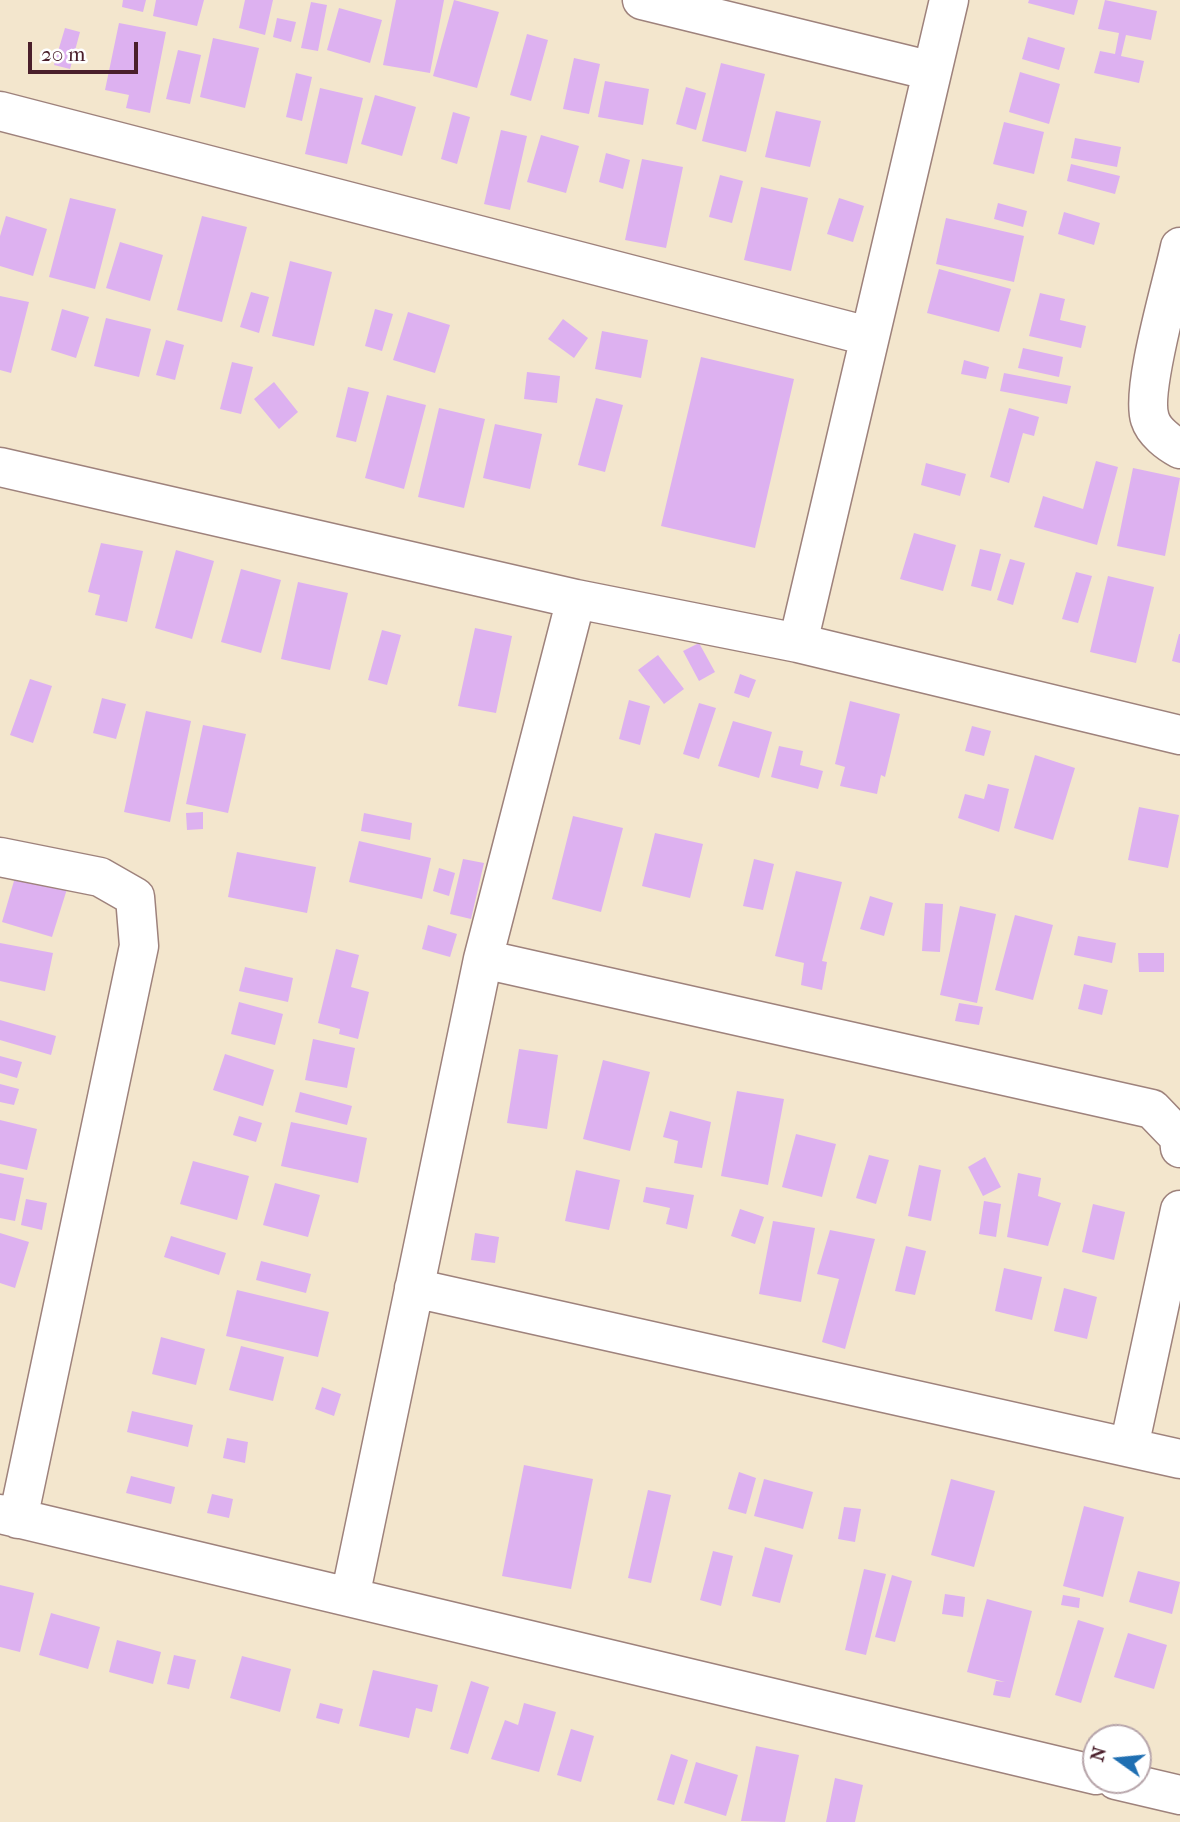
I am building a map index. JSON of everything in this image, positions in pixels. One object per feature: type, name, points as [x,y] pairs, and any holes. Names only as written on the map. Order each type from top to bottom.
[{"type":"street","points":[[642,0],[933,71]]},
{"type":"street","points":[[798,643],[949,0]]},
{"type":"street","points":[[0,111],[868,336]]},
{"type":"street","points":[[1180,247],[1149,388],[1150,419],[1166,441],[1180,449]]},
{"type":"street","points":[[0,467],[576,599],[798,643],[1180,735]]},
{"type":"street","points":[[349,1597],[482,959],[576,599]]},
{"type":"street","points":[[0,857],[100,877],[135,897],[139,946],[9,1516],[1082,1772]]},
{"type":"street","points":[[482,959],[1152,1109],[1179,1137],[1180,1148]]},
{"type":"street","points":[[1129,1447],[1180,1210]]},
{"type":"street","points":[[414,1288],[1180,1459]]},
{"type":"street","points":[[1152,1788],[1180,1795]]},
{"type":"building","points":[[123,0],[146,0],[143,12],[122,7]]},
{"type":"building","points":[[156,0],[204,0],[197,26],[153,16]]},
{"type":"building","points":[[245,0],[273,0],[265,35],[239,28]]},
{"type":"building","points":[[396,0],[444,0],[430,73],[383,65]]},
{"type":"building","points":[[454,0],[499,12],[477,88],[433,76]]},
{"type":"building","points":[[1029,0],[1078,0],[1074,15],[1028,3]]},
{"type":"building","points":[[1105,0],[1157,11],[1151,40],[1126,35],[1121,56],[1144,61],[1139,83],[1094,73],[1100,51],[1115,54],[1119,33],[1098,29]]},
{"type":"building","points":[[311,2],[327,5],[318,51],[301,48]]},
{"type":"building","points":[[339,8],[382,20],[370,63],[327,50]]},
{"type":"building","points":[[277,18],[296,22],[291,42],[273,37]]},
{"type":"building","points":[[119,23],[166,32],[150,113],[126,108],[129,95],[105,90]]},
{"type":"building","points":[[65,28],[80,32],[70,69],[54,65]]},
{"type":"building","points":[[527,34],[548,40],[531,101],[510,95]]},
{"type":"building","points":[[1028,37],[1065,48],[1059,70],[1022,59]]},
{"type":"building","points":[[213,38],[259,48],[245,108],[200,97]]},
{"type":"building","points":[[178,50],[201,55],[190,104],[166,99]]},
{"type":"building","points":[[574,58],[600,64],[589,114],[563,109]]},
{"type":"building","points":[[721,63],[765,74],[746,152],[702,141]]},
{"type":"building","points":[[1020,72],[1060,84],[1049,124],[1009,112]]},
{"type":"building","points":[[296,73],[312,77],[302,121],[286,117]]},
{"type":"building","points":[[605,81],[649,89],[643,125],[598,117]]},
{"type":"building","points":[[686,87],[706,93],[696,130],[676,124]]},
{"type":"building","points":[[320,88],[363,98],[347,164],[305,154]]},
{"type":"building","points":[[375,95],[416,107],[402,156],[361,144]]},
{"type":"building","points":[[776,111],[821,121],[810,167],[765,157]]},
{"type":"building","points":[[453,112],[470,117],[457,164],[441,159]]},
{"type":"building","points":[[1004,122],[1044,132],[1034,174],[993,164]]},
{"type":"building","points":[[501,130],[527,136],[510,210],[484,204]]},
{"type":"building","points":[[541,135],[579,146],[566,193],[527,182]]},
{"type":"building","points":[[1075,138],[1121,147],[1117,167],[1071,158]]},
{"type":"building","points":[[606,153],[630,160],[623,189],[599,182]]},
{"type":"building","points":[[642,159],[683,167],[666,248],[625,240]]},
{"type":"building","points":[[1071,164],[1120,176],[1115,194],[1067,181]]},
{"type":"building","points":[[720,175],[743,181],[732,223],[709,217]]},
{"type":"building","points":[[761,187],[808,198],[791,271],[744,260]]},
{"type":"building","points":[[70,198],[116,209],[95,289],[49,277]]},
{"type":"building","points":[[839,198],[864,206],[853,242],[827,234]]},
{"type":"building","points":[[998,203],[1027,211],[1023,227],[994,219]]},
{"type":"building","points":[[1064,212],[1100,223],[1094,245],[1058,234]]},
{"type":"building","points":[[6,216],[47,229],[33,276],[0,266],[0,236]]},
{"type":"building","points":[[202,216],[247,227],[222,322],[177,310]]},
{"type":"building","points":[[946,218],[1024,236],[1014,282],[936,264]]},
{"type":"building","points":[[120,242],[163,255],[150,301],[106,288]]},
{"type":"building","points":[[290,261],[332,272],[314,346],[272,336]]},
{"type":"building","points":[[939,269],[1011,289],[999,332],[927,313]]},
{"type":"building","points":[[251,292],[269,297],[259,333],[240,327]]},
{"type":"building","points":[[1040,293],[1065,299],[1060,320],[1086,326],[1081,348],[1029,336]]},
{"type":"building","points":[[0,296],[29,302],[11,373],[0,370]]},
{"type":"building","points":[[62,309],[89,317],[76,358],[51,350]]},
{"type":"building","points":[[375,309],[393,314],[382,351],[365,346]]},
{"type":"building","points":[[408,312],[450,325],[435,373],[393,360]]},
{"type":"building","points":[[106,318],[151,329],[139,377],[94,366]]},
{"type":"building","points":[[563,319],[588,338],[574,358],[548,339]]},
{"type":"building","points":[[602,331],[648,340],[641,378],[595,369]]},
{"type":"building","points":[[166,340],[184,345],[175,380],[156,375]]},
{"type":"building","points":[[1023,348],[1063,357],[1059,377],[1018,368]]},
{"type":"building","points":[[701,357],[794,379],[755,548],[661,526]]},
{"type":"building","points":[[964,360],[989,367],[986,379],[961,374]]},
{"type":"building","points":[[232,362],[253,367],[241,414],[220,409]]},
{"type":"building","points":[[527,372],[560,376],[557,403],[524,399]]},
{"type":"building","points":[[1004,373],[1071,386],[1067,404],[1000,391]]},
{"type":"building","points":[[274,382],[298,412],[279,429],[254,399]]},
{"type":"building","points":[[348,387],[369,392],[356,442],[336,437]]},
{"type":"building","points":[[387,395],[426,405],[404,489],[365,478]]},
{"type":"building","points":[[596,398],[623,405],[605,472],[578,465]]},
{"type":"building","points":[[439,408],[485,419],[464,508],[418,497]]},
{"type":"building","points":[[1009,408],[1039,417],[1034,436],[1023,433],[1009,483],[990,477]]},
{"type":"building","points":[[495,424],[542,434],[530,489],[483,478]]},
{"type":"building","points":[[1096,461],[1118,467],[1097,545],[1034,527],[1043,496],[1083,509]]},
{"type":"building","points":[[926,463],[966,474],[960,496],[921,485]]},
{"type":"building","points":[[1133,468],[1180,478],[1165,556],[1117,546]]},
{"type":"building","points":[[914,533],[956,545],[943,591],[900,579]]},
{"type":"building","points":[[101,543],[143,551],[127,622],[95,615],[100,595],[88,592]]},
{"type":"building","points":[[980,549],[1001,554],[991,591],[971,586]]},
{"type":"building","points":[[176,550],[214,561],[192,639],[155,628]]},
{"type":"building","points":[[1010,559],[1025,563],[1013,605],[997,600]]},
{"type":"building","points":[[241,569],[281,580],[261,653],[221,642]]},
{"type":"building","points":[[1076,572],[1092,576],[1078,623],[1062,619]]},
{"type":"building","points":[[1108,576],[1154,587],[1136,663],[1090,652]]},
{"type":"building","points":[[298,582],[348,593],[330,670],[281,659]]},
{"type":"building","points":[[475,628],[512,636],[496,713],[458,706]]},
{"type":"building","points":[[382,630],[401,635],[387,685],[368,680]]},
{"type":"building","points":[[1180,634],[1180,663],[1172,661]]},
{"type":"building","points":[[699,643],[715,672],[699,681],[683,651]]},
{"type":"building","points":[[658,655],[684,689],[664,704],[638,670]]},
{"type":"building","points":[[740,674],[756,680],[749,698],[734,693]]},
{"type":"building","points":[[30,679],[52,686],[33,743],[10,735]]},
{"type":"building","points":[[102,698],[126,704],[116,739],[93,733]]},
{"type":"building","points":[[629,700],[650,706],[640,745],[619,739]]},
{"type":"building","points":[[850,701],[900,714],[885,777],[881,775],[877,794],[840,786],[845,767],[835,764]]},
{"type":"building","points":[[699,703],[716,708],[699,759],[683,754]]},
{"type":"building","points":[[146,711],[191,721],[170,822],[124,812]]},
{"type":"building","points":[[733,721],[772,732],[759,778],[718,766]]},
{"type":"building","points":[[203,725],[246,734],[228,813],[186,804]]},
{"type":"building","points":[[972,726],[991,731],[984,756],[965,751]]},
{"type":"building","points":[[779,746],[803,751],[800,765],[823,771],[818,789],[771,777]]},
{"type":"building","points":[[1035,755],[1075,768],[1053,840],[1014,828]]},
{"type":"building","points":[[988,784],[1009,789],[999,832],[958,818],[965,794],[984,799]]},
{"type":"building","points":[[1139,807],[1179,815],[1168,868],[1128,860]]},
{"type":"building","points":[[203,812],[203,829],[187,830],[186,813]]},
{"type":"building","points":[[364,813],[412,823],[410,840],[361,831]]},
{"type":"building","points":[[573,816],[623,828],[601,912],[552,899]]},
{"type":"building","points":[[655,833],[703,844],[690,898],[642,886]]},
{"type":"building","points":[[359,841],[431,858],[422,899],[349,882]]},
{"type":"building","points":[[237,852],[316,867],[307,913],[228,897]]},
{"type":"building","points":[[463,859],[484,863],[471,919],[450,914]]},
{"type":"building","points":[[754,859],[774,864],[763,910],[743,906]]},
{"type":"building","points":[[439,868],[455,873],[449,896],[433,891]]},
{"type":"building","points":[[796,871],[842,882],[822,961],[827,962],[822,990],[801,985],[804,963],[775,956]]},
{"type":"building","points":[[16,874],[67,889],[52,937],[2,922]]},
{"type":"building","points":[[870,896],[893,903],[884,936],[860,929]]},
{"type":"building","points":[[925,903],[943,904],[940,952],[922,951]]},
{"type":"building","points":[[960,906],[996,914],[977,1003],[940,995]]},
{"type":"building","points":[[1015,915],[1053,925],[1033,1000],[995,990]]},
{"type":"building","points":[[428,925],[457,934],[450,957],[422,949]]},
{"type":"building","points":[[1078,936],[1116,943],[1112,963],[1074,955]]},
{"type":"building","points":[[0,943],[53,953],[45,991],[0,981]]},
{"type":"building","points":[[336,949],[359,955],[351,987],[369,992],[358,1039],[339,1034],[340,1029],[318,1023]]},
{"type":"building","points":[[1138,953],[1164,953],[1164,972],[1139,972]]},
{"type":"building","points":[[245,967],[293,978],[288,1002],[239,991]]},
{"type":"building","points":[[1084,984],[1108,990],[1102,1015],[1078,1009]]},
{"type":"building","points":[[239,1002],[283,1014],[275,1045],[231,1034]]},
{"type":"building","points":[[959,1003],[983,1007],[979,1025],[955,1021]]},
{"type":"building","points":[[0,1020],[56,1036],[51,1055],[0,1040]]},
{"type":"building","points":[[313,1039],[355,1048],[347,1088],[305,1080]]},
{"type":"building","points":[[519,1049],[558,1055],[547,1129],[507,1123]]},
{"type":"building","points":[[225,1054],[274,1070],[263,1106],[213,1090]]},
{"type":"building","points":[[0,1056],[22,1062],[17,1078],[0,1073]]},
{"type":"building","points":[[603,1060],[650,1072],[630,1151],[583,1139]]},
{"type":"building","points":[[0,1084],[19,1089],[14,1105],[0,1102]]},
{"type":"building","points":[[737,1091],[784,1099],[768,1185],[721,1176]]},
{"type":"building","points":[[300,1092],[352,1106],[347,1125],[295,1112]]},
{"type":"building","points":[[670,1111],[711,1122],[702,1168],[674,1163],[678,1141],[663,1137]]},
{"type":"building","points":[[239,1116],[262,1123],[256,1142],[233,1135]]},
{"type":"building","points":[[0,1120],[37,1129],[27,1170],[0,1164]]},
{"type":"building","points":[[291,1122],[367,1138],[358,1183],[281,1166]]},
{"type":"building","points":[[796,1134],[836,1144],[822,1197],[782,1187]]},
{"type":"building","points":[[869,1155],[889,1160],[876,1204],[856,1198]]},
{"type":"building","points":[[985,1157],[1001,1187],[983,1196],[968,1167]]},
{"type":"building","points":[[193,1161],[249,1176],[237,1220],[180,1204]]},
{"type":"building","points":[[919,1165],[941,1170],[931,1221],[908,1216]]},
{"type":"building","points":[[576,1170],[620,1180],[609,1230],[565,1221]]},
{"type":"building","points":[[0,1173],[24,1178],[15,1221],[0,1218]]},
{"type":"building","points":[[1018,1173],[1041,1178],[1038,1196],[1061,1203],[1048,1246],[1007,1237]]},
{"type":"building","points":[[275,1183],[320,1195],[308,1237],[263,1225]]},
{"type":"building","points":[[646,1187],[694,1195],[687,1229],[666,1224],[670,1208],[643,1202]]},
{"type":"building","points":[[26,1199],[47,1203],[42,1230],[21,1225]]},
{"type":"building","points":[[984,1201],[1001,1204],[996,1237],[979,1234]]},
{"type":"building","points":[[1093,1204],[1125,1212],[1114,1260],[1082,1252]]},
{"type":"building","points":[[740,1209],[764,1217],[755,1244],[731,1236]]},
{"type":"building","points":[[773,1221],[815,1228],[801,1302],[759,1294]]},
{"type":"building","points":[[830,1230],[875,1239],[845,1349],[822,1342],[839,1279],[817,1274]]},
{"type":"building","points":[[0,1233],[29,1242],[15,1288],[0,1283]]},
{"type":"building","points":[[475,1233],[499,1237],[495,1263],[471,1260]]},
{"type":"building","points":[[171,1236],[226,1253],[219,1275],[164,1257]]},
{"type":"building","points":[[906,1246],[926,1251],[915,1295],[895,1291]]},
{"type":"building","points":[[261,1261],[311,1274],[306,1293],[256,1280]]},
{"type":"building","points":[[1004,1268],[1042,1277],[1032,1320],[995,1311]]},
{"type":"building","points":[[1064,1288],[1097,1297],[1087,1339],[1054,1331]]},
{"type":"building","points":[[237,1290],[329,1312],[318,1357],[226,1336]]},
{"type":"building","points":[[161,1337],[205,1349],[196,1385],[152,1374]]},
{"type":"building","points":[[241,1346],[284,1357],[273,1401],[229,1390]]},
{"type":"building","points":[[322,1387],[341,1394],[334,1416],[315,1409]]},
{"type":"building","points":[[132,1411],[193,1425],[188,1447],[127,1432]]},
{"type":"building","points":[[227,1438],[248,1442],[245,1463],[223,1458]]},
{"type":"building","points":[[524,1465],[593,1479],[571,1589],[502,1576]]},
{"type":"building","points":[[739,1472],[756,1478],[746,1514],[728,1509]]},
{"type":"building","points":[[131,1476],[175,1487],[171,1504],[126,1493]]},
{"type":"building","points":[[764,1479],[813,1492],[803,1529],[754,1516]]},
{"type":"building","points":[[951,1479],[995,1491],[974,1567],[931,1555]]},
{"type":"building","points":[[648,1490],[671,1495],[651,1583],[628,1578]]},
{"type":"building","points":[[212,1494],[233,1499],[229,1518],[207,1513]]},
{"type":"building","points":[[1084,1506],[1124,1517],[1103,1597],[1063,1586]]},
{"type":"building","points":[[844,1507],[861,1509],[855,1542],[838,1539]]},
{"type":"building","points":[[765,1547],[793,1555],[780,1603],[752,1596]]},
{"type":"building","points":[[713,1551],[733,1556],[721,1606],[700,1600]]},
{"type":"building","points":[[864,1569],[886,1574],[866,1655],[845,1650]]},
{"type":"building","points":[[1138,1571],[1180,1582],[1172,1614],[1129,1602]]},
{"type":"building","points":[[892,1575],[912,1581],[895,1642],[875,1637]]},
{"type":"building","points":[[0,1585],[34,1593],[20,1652],[0,1647]]},
{"type":"building","points":[[945,1594],[965,1597],[963,1617],[942,1614]]},
{"type":"building","points":[[1063,1595],[1080,1598],[1079,1608],[1061,1605]]},
{"type":"building","points":[[987,1599],[1032,1611],[1010,1698],[993,1695],[996,1681],[1005,1682],[967,1672]]},
{"type":"building","points":[[51,1613],[100,1627],[88,1669],[39,1655]]},
{"type":"building","points":[[1078,1620],[1104,1628],[1081,1703],[1055,1695]]},
{"type":"building","points":[[1128,1633],[1167,1645],[1154,1689],[1114,1677]]},
{"type":"building","points":[[117,1640],[161,1652],[153,1684],[109,1672]]},
{"type":"building","points":[[174,1655],[196,1660],[189,1689],[167,1684]]},
{"type":"building","points":[[242,1656],[291,1669],[280,1712],[230,1698]]},
{"type":"building","points":[[373,1670],[438,1685],[432,1712],[416,1708],[409,1738],[359,1726]]},
{"type":"building","points":[[471,1681],[489,1687],[468,1754],[450,1749]]},
{"type":"building","points":[[320,1703],[343,1709],[339,1724],[316,1718]]},
{"type":"building","points":[[524,1703],[556,1712],[539,1772],[491,1759],[505,1720],[518,1725]]},
{"type":"building","points":[[571,1729],[594,1736],[581,1782],[557,1775]]},
{"type":"building","points":[[756,1746],[799,1755],[785,1822],[741,1821]]},
{"type":"building","points":[[671,1754],[688,1760],[674,1805],[657,1800]]},
{"type":"building","points":[[696,1762],[738,1775],[726,1816],[684,1803]]},
{"type":"building","points":[[835,1778],[863,1785],[855,1822],[826,1822]]}]
